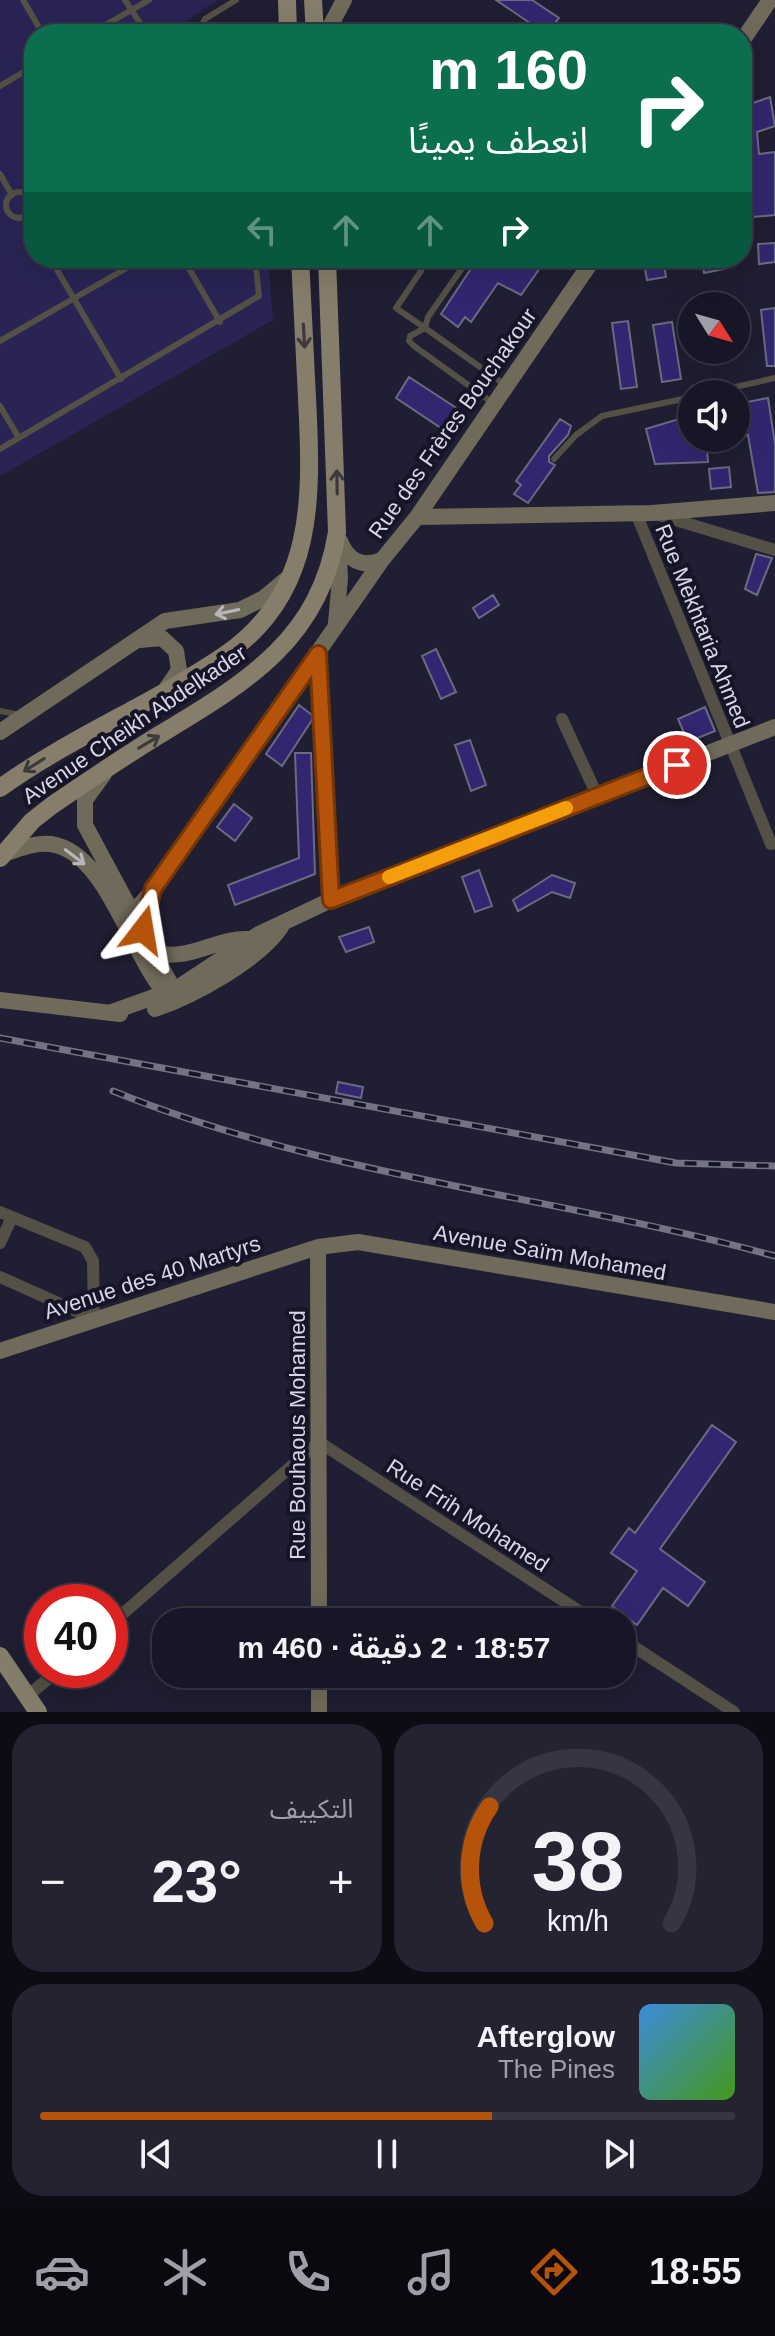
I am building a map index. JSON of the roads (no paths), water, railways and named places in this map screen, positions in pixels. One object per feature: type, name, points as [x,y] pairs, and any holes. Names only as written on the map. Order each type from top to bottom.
[{"type":"main road","points":[[287,0],[288,24]]},
{"type":"main road","points":[[313,0],[314,24]]},
{"type":"main road","name":"Avenue Cheikh Abdelkader","points":[[0,788],[44,758],[223,656],[256,631],[283,594],[304,536],[310,464],[300,268]]},
{"type":"main road","name":"Avenue Cheikh Abdelkader","points":[[1,856],[32,821],[116,761],[245,680],[285,646],[322,587],[337,532],[327,268]]},
{"type":"main road","points":[[0,1656],[32,1705]]},
{"type":"street","points":[[331,24],[344,0]]},
{"type":"street","points":[[752,26],[770,0]]},
{"type":"street","name":"Rue des Frères Bouchakour","points":[[128,918],[153,889],[382,560],[435,492],[587,268]]},
{"type":"street","points":[[435,492],[462,514]]},
{"type":"street","points":[[417,517],[462,514],[544,517],[775,503]]},
{"type":"street","points":[[644,513],[775,550]]},
{"type":"street","name":"Rue Mèkhtaria Ahmed","points":[[644,513],[730,745],[773,843]]},
{"type":"street","points":[[335,628],[340,578],[337,532]]},
{"type":"street","name":"Rue des Frères Bouchakour","points":[[337,532],[344,551],[354,561],[367,565],[382,560]]},
{"type":"street","points":[[0,732],[165,621],[224,614],[252,605],[293,573]]},
{"type":"street","points":[[134,642],[162,638],[176,651],[179,670],[166,689]]},
{"type":"street","points":[[318,654],[331,900]]},
{"type":"street","points":[[562,719],[597,795]]},
{"type":"street","points":[[173,995],[250,939],[331,900],[775,727]]},
{"type":"street","points":[[116,761],[91,790],[83,811],[89,835],[128,918],[173,995]]},
{"type":"street","points":[[1,856],[40,844],[61,847],[94,875],[128,918],[143,930],[173,995]]},
{"type":"street","points":[[143,930],[153,889]]},
{"type":"street","points":[[0,1000],[109,1013],[173,995],[266,943],[282,925]]},
{"type":"street","points":[[156,953],[186,955],[229,941],[250,939]]},
{"type":"street","points":[[0,1243],[6,1214],[85,1247],[93,1261],[94,1319],[0,1277]]},
{"type":"street","name":"Avenue Saïm Mohamed","points":[[318,1247],[358,1242],[775,1312]]},
{"type":"street","name":"Avenue des 40 Martyrs","points":[[0,1351],[318,1247]]},
{"type":"street","name":"Rue Bouhaous Mohamed","points":[[318,1247],[319,1608]]},
{"type":"street","points":[[128,1609],[319,1442]]},
{"type":"street","name":"Rue Frih Mohamed","points":[[319,1442],[574,1608]]},
{"type":"street","points":[[636,1648],[734,1712]]},
{"type":"street","points":[[32,1705],[45,1688]]},
{"type":"street","points":[[319,1688],[319,1712]]},
{"type":"lane","points":[[23,0],[37,24]]},
{"type":"lane","points":[[125,0],[141,24]]},
{"type":"lane","points":[[108,24],[149,0]]},
{"type":"lane","points":[[203,24],[205,19],[236,0]]},
{"type":"lane","points":[[0,86],[24,72]]},
{"type":"lane","points":[[0,174],[12,195],[7,210],[0,215]]},
{"type":"lane","points":[[12,195],[24,194]]},
{"type":"lane","points":[[7,210],[17,218],[24,216]]},
{"type":"lane","points":[[56,268],[121,379]]},
{"type":"lane","points":[[0,341],[127,268]]},
{"type":"lane","points":[[189,268],[220,322]]},
{"type":"lane","points":[[0,449],[220,322],[259,296],[256,268]]},
{"type":"lane","points":[[421,268],[396,308],[507,386]]},
{"type":"lane","points":[[425,328],[428,317],[461,268]]},
{"type":"lane","points":[[425,328],[416,329],[409,341],[495,404]]},
{"type":"lane","points":[[750,384],[775,378]]},
{"type":"lane","points":[[554,459],[602,416],[678,400]]},
{"type":"lane","points":[[0,406],[19,438]]},
{"type":"lane","points":[[0,711],[24,716]]},
{"type":"railway","points":[[0,1038],[676,1163],[775,1166]]},
{"type":"railway","points":[[113,1091],[275,1145],[692,1235],[775,1256]]}]
